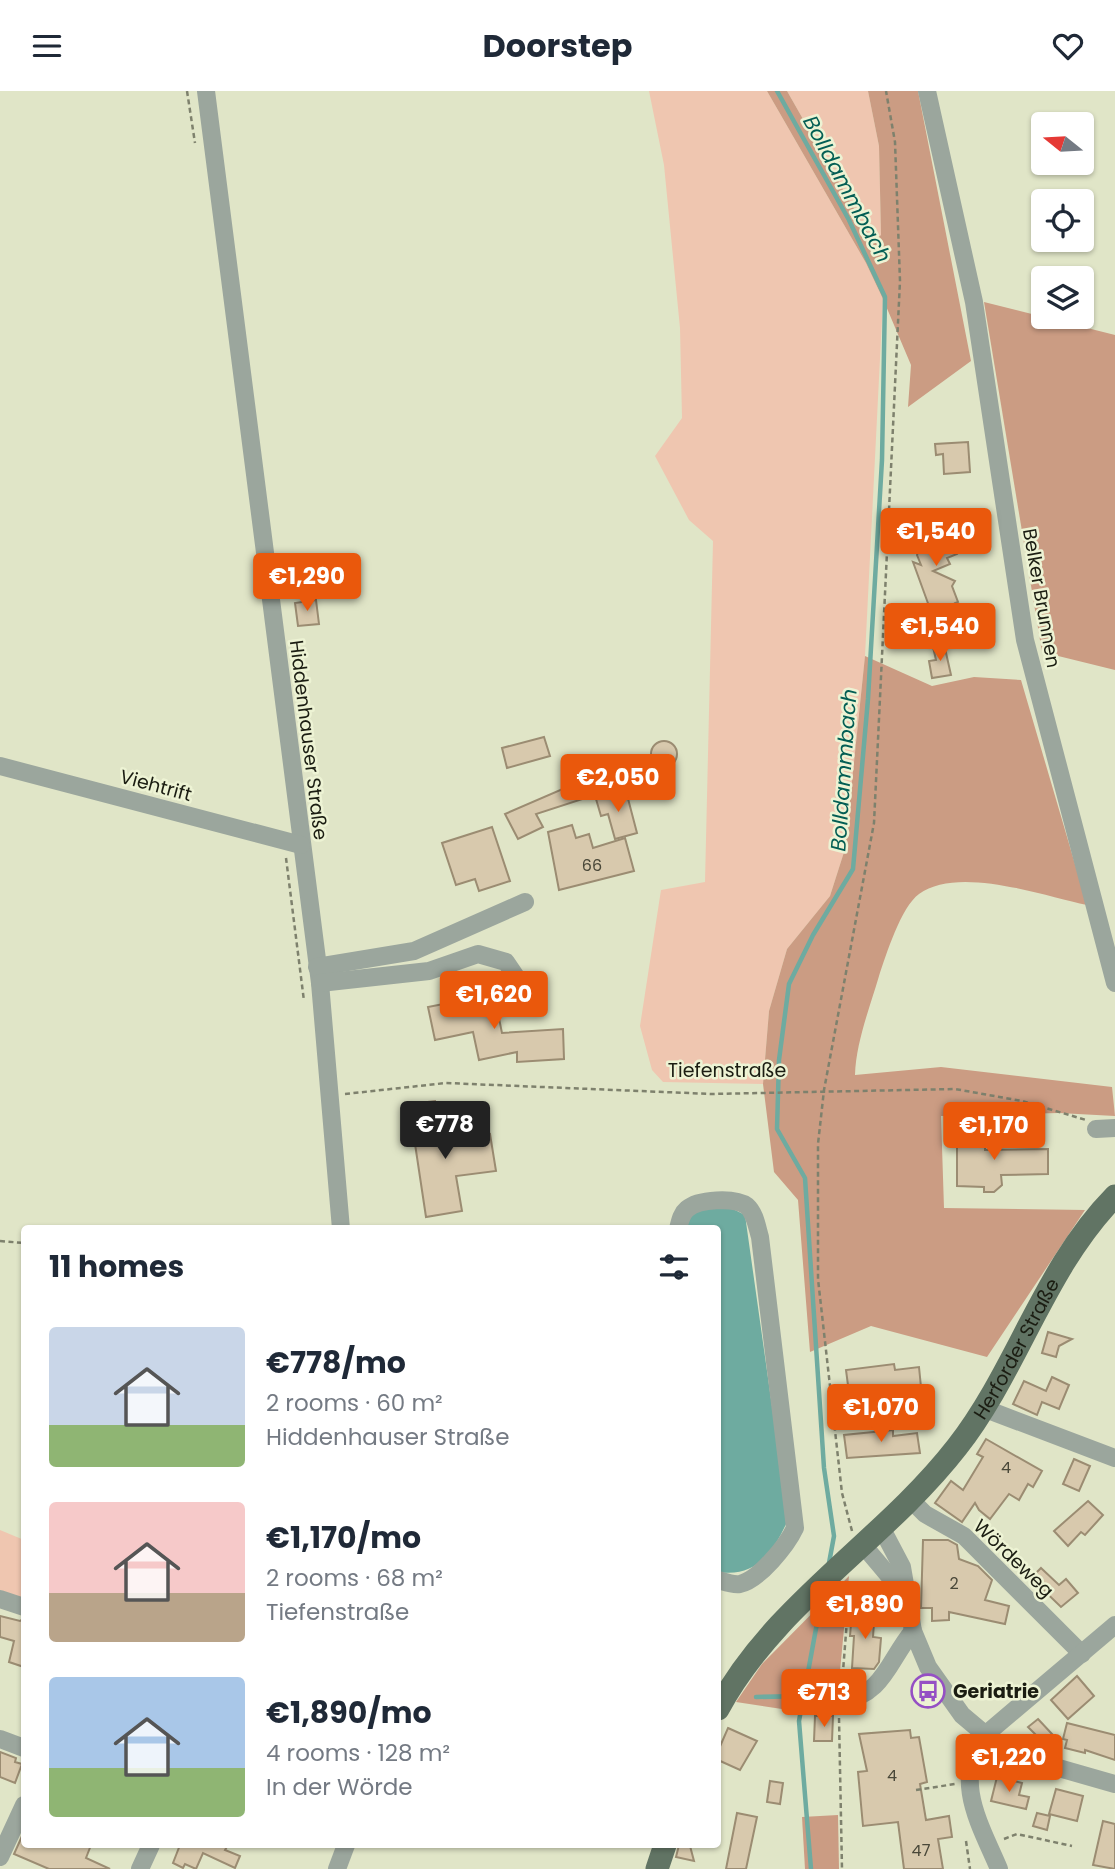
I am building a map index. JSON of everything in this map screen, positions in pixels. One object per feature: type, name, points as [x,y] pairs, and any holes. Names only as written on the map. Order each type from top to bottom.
[{"type":"main road","name":"Herforder Straße","points":[[721,1703],[732,1683],[762,1644],[816,1588],[911,1500],[958,1445],[984,1408],[1050,1285],[1079,1240],[1115,1196]]},
{"type":"main road","points":[[657,1869],[664,1848]]},
{"type":"street","name":"Hiddenhauser Straße","points":[[206,91],[318,975],[332,1095],[341,1225]]},
{"type":"street","name":"Belker Brunnen","points":[[927,91],[974,302],[1025,641],[1115,983]]},
{"type":"street","name":"Viehtrift","points":[[0,766],[301,845]]},
{"type":"street","points":[[318,975],[414,951],[525,902]]},
{"type":"street","points":[[318,975],[429,971],[478,954],[506,962],[525,990]]},
{"type":"street","points":[[1096,1129],[1115,1128]]},
{"type":"street","points":[[679,1225],[681,1215],[689,1207],[732,1201],[746,1206],[754,1216],[760,1237],[794,1528],[788,1543],[751,1580],[735,1585],[721,1581]]},
{"type":"street","points":[[984,1408],[1115,1458]]},
{"type":"street","name":"Wördeweg","points":[[911,1500],[925,1514],[964,1536],[1082,1654]]},
{"type":"street","points":[[882,1529],[902,1567],[913,1631],[928,1667],[947,1696],[985,1735],[1020,1757],[1115,1784]]},
{"type":"street","points":[[858,1550],[907,1599]]},
{"type":"street","points":[[0,1599],[21,1606]]},
{"type":"street","points":[[999,1869],[972,1806],[968,1781],[977,1747],[985,1735],[1115,1625]]},
{"type":"street","points":[[840,1702],[861,1699],[882,1680],[913,1631]]},
{"type":"street","points":[[0,1738],[21,1747]]},
{"type":"street","points":[[0,1857],[21,1812]]},
{"type":"street","points":[[140,1869],[150,1848]]},
{"type":"street","points":[[337,1869],[345,1848]]},
{"type":"path","points":[[858,1550],[842,1493],[818,1279],[818,1144],[824,1090],[874,823],[900,281],[895,142],[886,91]]},
{"type":"path","name":"Tiefenstraße","points":[[332,1095],[446,1083],[712,1094],[955,1089],[1022,1101],[1083,1118],[1096,1129]]},
{"type":"path","points":[[0,1241],[21,1243]]},
{"type":"path","points":[[916,1790],[968,1781]]},
{"type":"path","points":[[1014,1835],[1072,1846]]},
{"type":"path","points":[[966,1841],[970,1869]]},
{"type":"shaded area","points":[[649,91],[767,91],[866,263],[883,299],[865,656],[845,849],[830,896],[787,949],[769,1011],[763,1084],[663,1082],[652,1070],[640,1026],[661,890],[705,882],[713,541],[689,520],[655,456],[682,418],[680,328],[664,165]]},
{"type":"shaded area","points":[[767,91],[787,91],[873,242],[881,235],[879,146],[868,91],[918,91],[971,361],[908,407],[911,365],[883,299],[866,263]]},
{"type":"shaded area","points":[[787,91],[868,91],[879,146],[881,235],[873,242]]},
{"type":"shaded area","points":[[984,302],[1031,314],[1031,329],[1091,329],[1115,335],[1115,670],[1042,652]]},
{"type":"shaded area","points":[[865,656],[932,686],[974,677],[1021,680],[1087,905],[978,882],[936,886],[919,894],[906,909],[895,932],[861,1037],[855,1075],[941,1067],[1112,1087],[1115,1116],[1059,1113],[941,1116],[944,1208],[1085,1210],[987,1357],[871,1326],[810,1352],[798,1200],[774,1172],[763,1084],[769,1011],[787,949],[830,896],[845,849]]},
{"type":"shaded area","points":[[0,1530],[21,1539],[21,1597],[0,1590]]},
{"type":"shaded area","points":[[849,1576],[838,1692],[809,1693],[795,1711],[736,1702],[762,1664]]},
{"type":"shaded area","points":[[838,1815],[839,1869],[805,1869],[802,1817]]},
{"type":"water","points":[[731,1208],[745,1215],[788,1520],[770,1552],[762,1560],[753,1567],[732,1573],[721,1572],[721,1225],[686,1225],[687,1218],[700,1209]]},
{"type":"building","points":[[968,442],[970,472],[944,474],[943,454],[936,455],[935,444]]},
{"type":"building","points":[[946,523],[957,554],[947,558],[950,564],[933,571],[955,581],[952,586],[958,602],[955,603],[957,608],[933,617],[913,562],[921,565],[917,555],[921,544],[916,533],[923,526],[930,529]]},
{"type":"building","points":[[316,600],[319,624],[298,626],[295,603]]},
{"type":"building","points":[[944,644],[951,675],[932,678],[929,661],[936,660],[933,647]]},
{"type":"building","points":[[544,737],[550,756],[507,768],[502,748]]},
{"type":"building","points":[[664,741],[673,745],[677,754],[673,763],[664,767],[655,763],[651,754],[655,745]]},
{"type":"building","points":[[632,756],[640,764],[632,772],[624,764]]},
{"type":"building","points":[[588,778],[595,795],[536,814],[543,827],[518,839],[505,814]]},
{"type":"building","points":[[626,791],[637,833],[615,839],[608,814],[601,816],[596,799]]},
{"type":"building","points":[[572,825],[576,838],[589,834],[593,848],[625,838],[634,871],[559,890],[548,832]]},
{"type":"building","points":[[492,827],[510,881],[479,891],[475,879],[456,885],[442,843]]},
{"type":"building","points":[[494,994],[502,1033],[563,1029],[564,1059],[517,1062],[517,1052],[479,1060],[473,1032],[435,1040],[428,1007]]},
{"type":"building","points":[[435,1101],[441,1145],[490,1134],[496,1171],[456,1176],[462,1211],[426,1217],[409,1104]]},
{"type":"building","points":[[957,1132],[985,1132],[985,1150],[1048,1149],[1048,1174],[1001,1175],[1002,1185],[994,1192],[984,1192],[984,1187],[957,1186]]},
{"type":"building","points":[[1048,1332],[1072,1339],[1059,1346],[1056,1357],[1042,1353]]},
{"type":"building","points":[[894,1364],[895,1370],[919,1367],[921,1387],[849,1393],[846,1370]]},
{"type":"building","points":[[1052,1377],[1069,1385],[1059,1409],[1042,1402],[1037,1415],[1013,1404],[1024,1381],[1046,1391]]},
{"type":"building","points":[[893,1430],[893,1436],[917,1433],[920,1453],[847,1458],[844,1435]]},
{"type":"building","points":[[986,1439],[1042,1471],[1033,1487],[1028,1484],[1019,1500],[1009,1494],[990,1519],[975,1503],[962,1522],[935,1503],[951,1481],[963,1490],[983,1457],[977,1454]]},
{"type":"building","points":[[1074,1459],[1090,1466],[1079,1491],[1063,1484]]},
{"type":"building","points":[[1088,1501],[1103,1515],[1085,1535],[1081,1532],[1068,1546],[1054,1531]]},
{"type":"building","points":[[923,1540],[948,1540],[957,1545],[959,1559],[978,1566],[992,1580],[985,1600],[1009,1606],[1005,1624],[949,1612],[949,1620],[932,1621],[932,1608],[921,1608]]},
{"type":"building","points":[[1041,1568],[1059,1585],[1066,1579],[1078,1593],[1061,1607],[1031,1578]]},
{"type":"building","points":[[858,1607],[875,1609],[873,1637],[881,1638],[879,1662],[874,1669],[852,1668],[854,1636],[850,1636],[851,1624],[856,1624]]},
{"type":"building","points":[[0,1616],[21,1620],[21,1666],[9,1662],[14,1641],[0,1637]]},
{"type":"building","points":[[1077,1676],[1094,1696],[1068,1719],[1051,1700]]},
{"type":"building","points":[[815,1716],[833,1716],[832,1741],[814,1741]]},
{"type":"building","points":[[1038,1719],[1052,1734],[1043,1742],[1028,1727]]},
{"type":"building","points":[[1067,1723],[1115,1735],[1115,1760],[1085,1750],[1085,1753],[1065,1748],[1067,1740],[1063,1739]]},
{"type":"building","points":[[728,1728],[757,1741],[740,1770],[721,1761],[721,1744]]},
{"type":"building","points":[[910,1730],[911,1738],[919,1737],[927,1782],[920,1784],[926,1820],[949,1816],[952,1837],[938,1839],[943,1869],[904,1869],[898,1822],[863,1826],[858,1772],[867,1771],[859,1734]]},
{"type":"building","points":[[0,1752],[16,1758],[15,1762],[21,1764],[21,1767],[15,1783],[0,1777]]},
{"type":"building","points":[[997,1777],[1022,1783],[1019,1795],[1029,1797],[1026,1809],[991,1801]]},
{"type":"building","points":[[770,1781],[783,1783],[780,1804],[767,1802]]},
{"type":"building","points":[[1056,1789],[1083,1796],[1077,1821],[1049,1814]]},
{"type":"building","points":[[737,1813],[757,1817],[746,1869],[726,1869]]},
{"type":"building","points":[[1037,1813],[1050,1816],[1047,1830],[1033,1826]]},
{"type":"building","points":[[1103,1821],[1115,1824],[1115,1869],[1093,1865]]},
{"type":"building","points":[[21,1838],[21,1848],[90,1848],[86,1858],[110,1869],[49,1869],[14,1854]]},
{"type":"building","points":[[179,1848],[226,1848],[225,1850],[240,1856],[235,1868],[203,1853],[196,1869],[185,1864],[183,1868],[173,1863]]},
{"type":"building","points":[[678,1848],[691,1848],[694,1861],[676,1857]]},
{"type":"waterway","name":"Bolldammbach","points":[[777,91],[849,220],[885,297],[882,460],[868,699],[853,869],[813,935],[789,984],[779,1060],[777,1129],[805,1178],[824,1468],[834,1536],[829,1563]]},
{"type":"waterway","name":"Bolldammbach","points":[[811,1869],[799,1721],[822,1596]]},
{"type":"waterway","points":[[756,1697],[804,1696]]},
{"type":"place","name":"Geriatrie","points":[[928,1691]]}]
